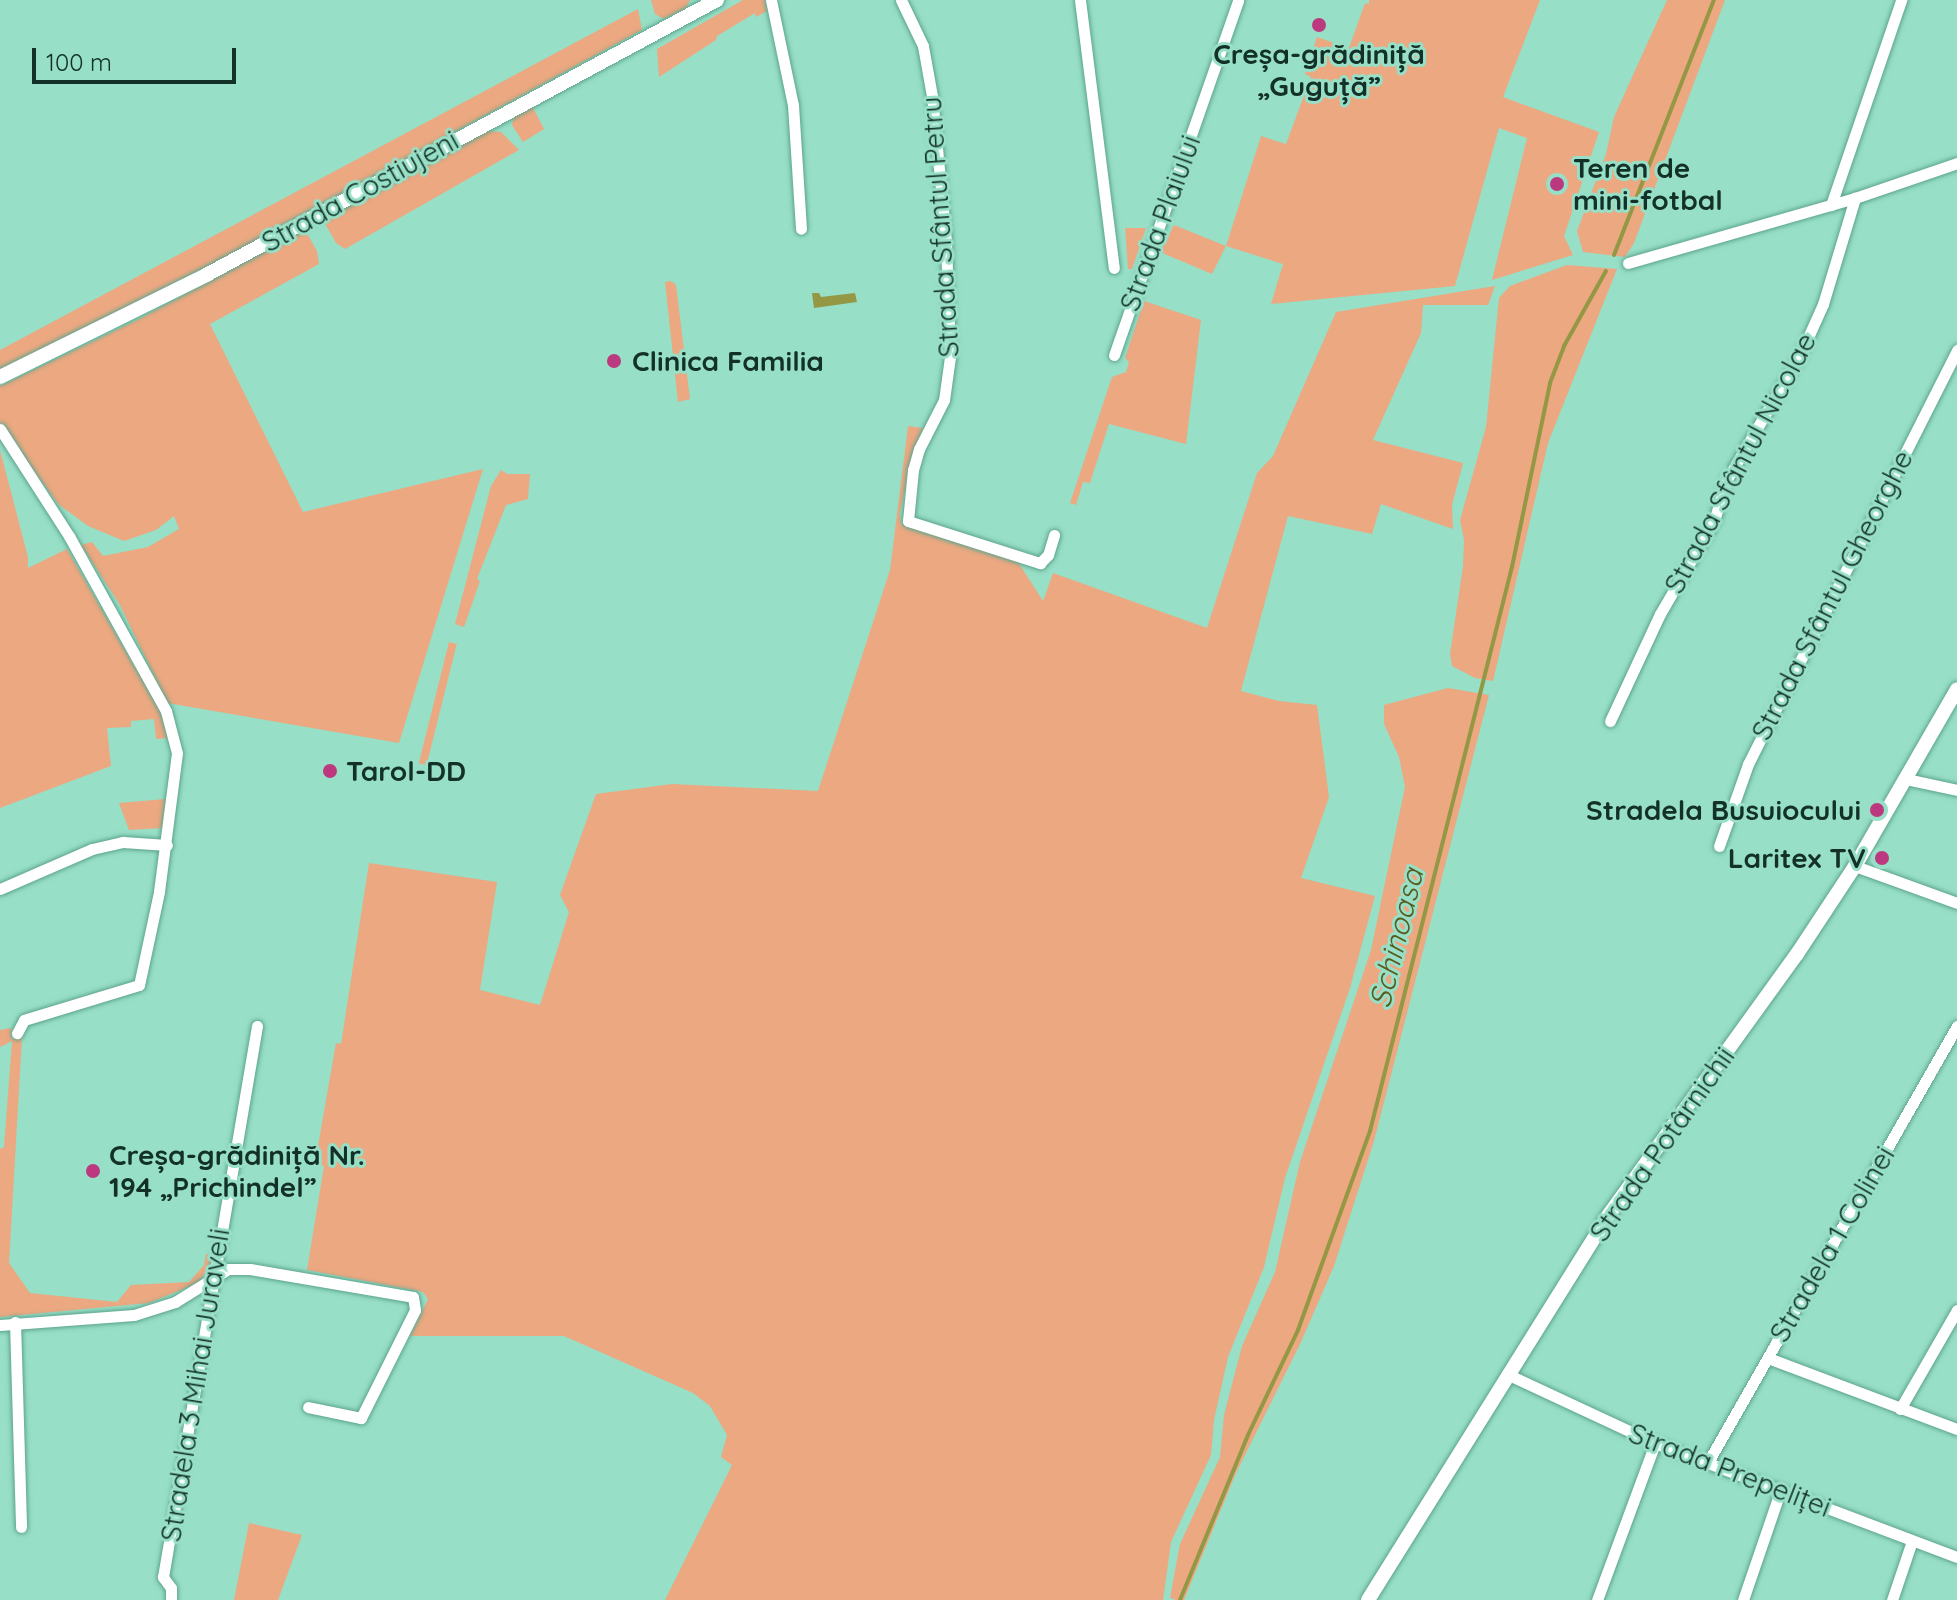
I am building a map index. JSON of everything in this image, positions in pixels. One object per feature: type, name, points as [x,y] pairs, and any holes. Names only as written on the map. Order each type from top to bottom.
[{"type":"street","name":"Strada Costiujeni","points":[[0,377],[208,274],[717,0]]},
{"type":"street","points":[[771,0],[793,105],[801,229]]},
{"type":"street","name":"Strada Sfântul Petru","points":[[901,0],[923,46],[932,96],[946,242],[950,357],[944,400],[919,449],[913,470],[908,521],[914,526],[1040,563],[1048,555],[1054,535]]},
{"type":"street","points":[[1080,0],[1114,268]]},
{"type":"street","name":"Strada Plaiului","points":[[1114,355],[1238,0]]},
{"type":"street","points":[[1831,205],[1901,0]]},
{"type":"street","points":[[1628,263],[1855,198],[1957,163]]},
{"type":"street","name":"Strada Sfântul Nicolae","points":[[1610,721],[1666,601],[1714,521],[1726,481],[1801,353],[1823,304],[1855,198]]},
{"type":"street","name":"Strada Sfântul Gheorghe","points":[[1719,846],[1748,764],[1957,350]]},
{"type":"street","points":[[0,429],[69,536],[166,711],[177,753],[167,845],[139,985],[24,1020],[17,1033]]},
{"type":"street","name":"Strada Potârnichii","points":[[1368,1600],[1605,1220],[1788,966],[1855,866],[1957,689]]},
{"type":"street","points":[[1906,779],[1957,790]]},
{"type":"street","points":[[0,889],[92,849],[123,842],[167,845]]},
{"type":"street","points":[[1855,866],[1957,903]]},
{"type":"street","name":"Stradela 3 Mihai Juraveli","points":[[171,1600],[171,1588],[163,1577],[257,1026]]},
{"type":"street","name":"Stradela 1 Colinei","points":[[1708,1462],[1957,1026]]},
{"type":"street","points":[[0,1325],[134,1315],[175,1302],[228,1269],[250,1269],[404,1293],[415,1301],[408,1323],[361,1418],[308,1407]]},
{"type":"street","points":[[1900,1409],[1957,1310]]},
{"type":"street","points":[[15,1322],[21,1527]]},
{"type":"street","points":[[1768,1358],[1957,1429]]},
{"type":"street","name":"Strada Prepeliței","points":[[1507,1374],[1655,1443],[1957,1557]]},
{"type":"street","points":[[1597,1600],[1655,1443]]},
{"type":"street","points":[[1743,1600],[1781,1489]]},
{"type":"street","points":[[1892,1600],[1912,1541]]},
{"type":"shaded area","points":[[651,0],[690,0],[686,8],[664,19],[655,14]]},
{"type":"shaded area","points":[[743,0],[765,0],[767,11],[756,17],[755,13],[717,36],[716,40],[659,77],[657,49]]},
{"type":"shaded area","points":[[1369,0],[1540,0],[1503,97],[1599,132],[1564,236],[1573,255],[1492,280],[1527,138],[1499,128],[1455,286],[1271,304],[1283,264],[1226,246],[1261,136],[1286,144],[1311,77],[1305,74],[1317,37],[1349,48],[1365,3],[1369,4]]},
{"type":"shaded area","points":[[1667,0],[1725,0],[1634,243],[1625,257],[1583,252],[1577,231],[1606,154],[1614,117]]},
{"type":"shaded area","points":[[638,9],[642,30],[172,286],[0,369],[0,350]]},
{"type":"shaded area","points":[[532,106],[544,129],[523,142],[512,125],[514,116]]},
{"type":"shaded area","points":[[487,131],[501,132],[519,150],[345,249],[336,243],[323,220]]},
{"type":"shaded area","points":[[1174,225],[1226,246],[1212,274],[1160,252]]},
{"type":"shaded area","points":[[1125,228],[1146,228],[1132,269],[1128,269]]},
{"type":"shaded area","points":[[305,230],[317,251],[319,264],[210,324],[303,512],[483,469],[399,743],[167,703],[120,605],[81,545],[92,542],[103,556],[148,547],[179,529],[174,516],[156,530],[124,541],[88,526],[58,504],[0,425],[0,386],[139,319]]},
{"type":"shaded area","points":[[1567,265],[1617,269],[1548,443],[1493,681],[1475,678],[1452,666],[1450,654],[1463,566],[1464,540],[1460,520],[1486,427],[1499,298],[1510,286]]},
{"type":"shaded area","points":[[671,281],[676,285],[690,399],[678,402],[665,282]]},
{"type":"shaded area","points":[[1495,286],[1488,305],[1423,305],[1421,333],[1373,440],[1463,463],[1452,505],[1453,529],[1381,504],[1372,534],[1288,516],[1241,691],[1279,701],[1317,705],[1329,797],[1301,878],[1375,896],[1350,988],[1285,1178],[1264,1267],[1228,1357],[1214,1420],[1211,1455],[1171,1542],[1163,1600],[665,1600],[732,1465],[721,1457],[727,1435],[710,1406],[693,1393],[564,1336],[410,1336],[428,1299],[423,1292],[307,1270],[324,1166],[315,1163],[336,1043],[341,1044],[369,863],[497,882],[480,990],[540,1005],[569,912],[560,895],[596,794],[672,784],[818,791],[890,570],[908,426],[923,428],[912,454],[900,513],[901,524],[1018,562],[1043,601],[1053,573],[1207,628],[1257,473],[1273,456],[1336,312]]},
{"type":"shaded area","points":[[812,293],[819,293],[821,297],[855,293],[857,302],[814,308]]},
{"type":"shaded area","points":[[1144,301],[1201,320],[1186,444],[1109,424],[1090,483],[1083,482],[1076,505],[1070,503],[1112,377],[1126,372],[1129,362],[1125,358]]},
{"type":"shaded area","points":[[0,450],[28,557],[28,568],[67,549],[163,716],[168,738],[156,739],[154,719],[131,721],[131,727],[107,728],[111,766],[0,808]]},
{"type":"shaded area","points":[[501,470],[507,474],[530,474],[528,499],[506,505],[477,579],[480,581],[464,627],[455,624],[491,486]]},
{"type":"shaded area","points":[[449,642],[457,644],[427,765],[419,763]]},
{"type":"shaded area","points":[[1448,688],[1489,695],[1374,1141],[1334,1266],[1301,1342],[1236,1473],[1184,1600],[1176,1600],[1170,1598],[1180,1544],[1220,1457],[1224,1415],[1242,1346],[1275,1272],[1300,1162],[1371,950],[1405,787],[1399,757],[1384,724],[1384,705]]},
{"type":"shaded area","points":[[165,799],[163,828],[129,830],[119,803]]},
{"type":"shaded area","points":[[11,1028],[12,1039],[22,1037],[9,1263],[30,1293],[117,1302],[131,1285],[189,1282],[204,1265],[206,1254],[211,1255],[209,1268],[198,1283],[149,1303],[0,1317],[0,1149],[4,1147],[12,1041],[0,1047],[0,1030]]},
{"type":"shaded area","points":[[249,1523],[302,1535],[278,1600],[234,1600]]},
{"type":"waterway","name":"Schinoasa","points":[[1614,255],[1714,0]]},
{"type":"waterway","name":"Schinoasa","points":[[1180,1600],[1248,1435],[1298,1330],[1370,1131],[1512,567],[1550,383],[1564,346],[1606,271]]},
{"type":"place","name":"Creșa-grădiniță „Guguță”","points":[[1319,25]]},
{"type":"place","name":"Teren de mini-fotbal","points":[[1557,184]]},
{"type":"place","name":"Clinica Familia","points":[[614,361]]},
{"type":"place","name":"Tarol-DD","points":[[330,771]]},
{"type":"place","name":"Stradela Busuiocului","points":[[1877,810]]},
{"type":"place","name":"Laritex TV","points":[[1882,858]]},
{"type":"place","name":"Creșa-grădiniță Nr. 194 „Prichindel”","points":[[93,1171]]}]
